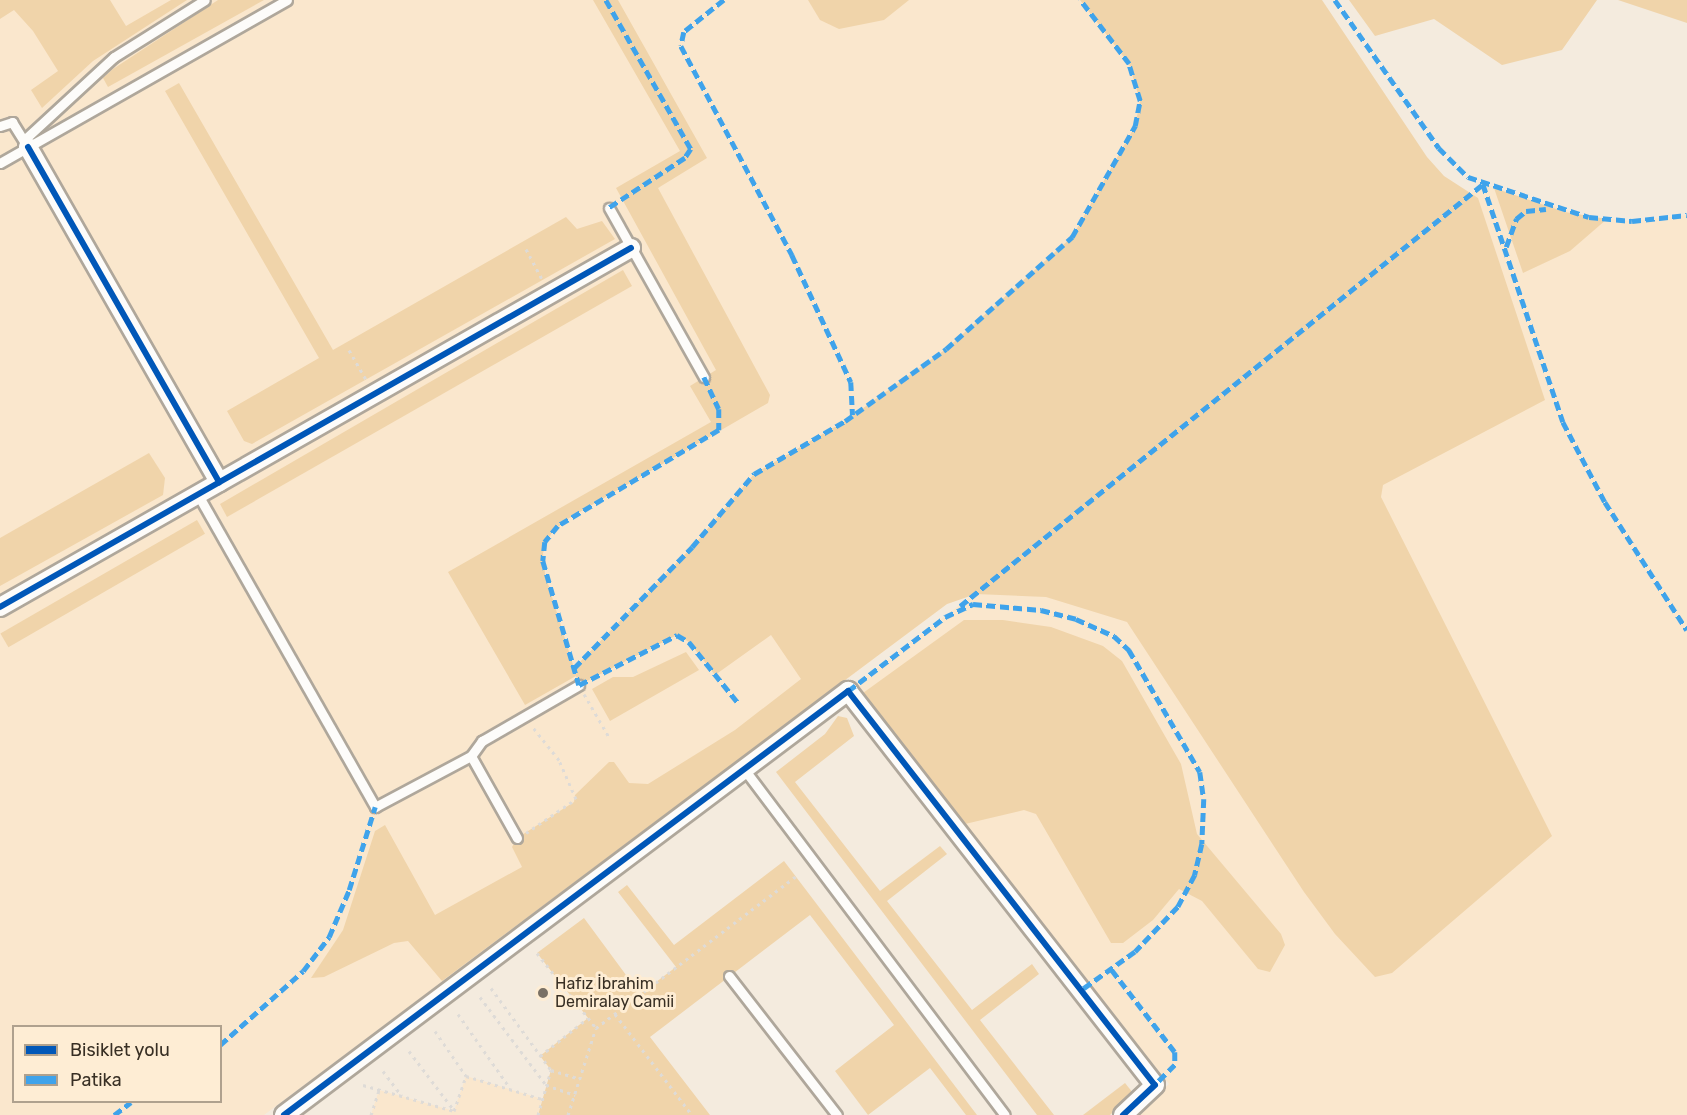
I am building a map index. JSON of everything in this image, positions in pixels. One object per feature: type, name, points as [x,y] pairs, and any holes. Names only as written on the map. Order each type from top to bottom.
[{"type":"street","points":[[26,144],[219,482]]},
{"type":"street","points":[[0,607],[631,248]]},
{"type":"street","points":[[284,1115],[848,691],[1155,1085],[1123,1115]]},
{"type":"lane","points":[[26,144],[114,57],[205,0]]},
{"type":"lane","points":[[0,163],[26,144],[287,0]]},
{"type":"lane","points":[[0,126],[12,122],[26,144]]},
{"type":"lane","points":[[609,208],[704,377]]},
{"type":"lane","points":[[198,495],[375,807],[471,756],[482,741],[579,685]]},
{"type":"lane","points":[[471,756],[517,838]]},
{"type":"lane","points":[[744,769],[1005,1115]]},
{"type":"lane","points":[[729,976],[837,1115]]},
{"type":"path","points":[[526,249],[550,294]]},
{"type":"path","points":[[349,350],[373,394]]},
{"type":"path","points":[[579,685],[609,737]]},
{"type":"path","points":[[517,838],[576,799],[559,760],[524,717]]},
{"type":"path","points":[[568,1115],[596,1028],[796,876]]},
{"type":"path","points":[[537,953],[596,1028]]},
{"type":"path","points":[[491,988],[551,1070],[580,1079]]},
{"type":"path","points":[[480,997],[546,1086],[575,1095]]},
{"type":"path","points":[[615,1013],[692,1115]]},
{"type":"path","points":[[458,1014],[510,1088]]},
{"type":"path","points":[[540,1056],[588,1018]]},
{"type":"path","points":[[435,1031],[466,1076],[542,1099]]},
{"type":"path","points":[[409,1051],[454,1111]]},
{"type":"path","points":[[538,1115],[551,1070]]},
{"type":"path","points":[[383,1071],[402,1096]]},
{"type":"path","points":[[454,1111],[466,1076]]},
{"type":"path","points":[[363,1085],[454,1111]]},
{"type":"path","points":[[371,1115],[379,1090]]},
{"type":"path","points":[[686,1115],[688,1110]]},
{"type":"shaded area","points":[[0,0],[110,0],[126,26],[171,0],[187,0],[93,61],[42,108],[31,90],[58,71],[33,31],[14,10],[0,19]]},
{"type":"shaded area","points":[[28,0],[1159,0],[1366,278],[1483,184],[1589,217],[1632,221],[1687,215],[1687,1115],[1136,1115],[1169,1084],[856,684],[974,594],[947,604],[264,1115],[0,1115],[0,19]]},
{"type":"shaded area","points":[[218,0],[264,0],[108,87],[103,78],[113,69]]},
{"type":"shaded area","points":[[593,0],[618,0],[707,158],[658,188],[770,395],[768,403],[566,520],[551,534],[543,553],[545,574],[574,668],[692,547],[754,474],[845,421],[946,349],[1072,237],[1135,126],[1140,101],[1129,64],[1080,0],[1322,0],[1427,157],[1444,176],[1478,198],[1545,400],[1383,485],[1381,497],[1552,836],[1392,973],[1375,977],[1335,934],[1304,892],[1127,622],[1046,597],[976,594],[947,604],[442,981],[408,941],[394,943],[324,977],[311,978],[343,930],[375,831],[385,825],[435,915],[522,867],[512,847],[517,838],[574,802],[575,795],[609,762],[614,762],[629,783],[648,784],[735,730],[801,679],[771,635],[715,675],[689,642],[677,635],[579,685],[576,676],[525,705],[448,572],[711,422],[690,386],[716,370],[616,188],[680,151]]},
{"type":"shaded area","points":[[808,0],[909,0],[884,20],[839,29],[820,20]]},
{"type":"shaded area","points":[[1349,0],[1597,0],[1562,50],[1502,65],[1434,19],[1375,36]]},
{"type":"shaded area","points":[[1618,0],[1687,0],[1687,23]]},
{"type":"shaded area","points":[[179,83],[333,350],[566,217],[577,229],[602,221],[615,239],[252,444],[244,441],[227,411],[319,358],[165,91]]},
{"type":"shaded area","points":[[1494,188],[1565,212],[1607,219],[1570,251],[1523,273]]},
{"type":"shaded area","points":[[623,270],[632,286],[227,517],[220,504]]},
{"type":"shaded area","points":[[149,453],[165,478],[163,495],[0,586],[0,538]]},
{"type":"shaded area","points":[[197,520],[205,534],[8,647],[0,634]]},
{"type":"shaded area","points":[[964,620],[1003,620],[1051,627],[1103,646],[1122,661],[1181,764],[1197,834],[1281,934],[1285,945],[1270,972],[1258,969],[1202,901],[1179,889],[1153,920],[1123,943],[1111,943],[1036,814],[1024,810],[965,824],[863,693]]},
{"type":"shaded area","points":[[686,652],[699,670],[610,721],[592,689],[613,677],[633,677]]},
{"type":"shaded area","points":[[838,716],[847,718],[854,736],[795,782],[880,891],[940,846],[947,854],[887,901],[972,1010],[1032,964],[1039,974],[980,1020],[1054,1115],[1037,1115],[776,772],[825,734]]},
{"type":"shaded area","points":[[784,861],[977,1115],[966,1115],[930,1068],[868,1115],[835,1071],[894,1025],[810,915],[650,1037],[710,1115],[538,1115],[551,1070],[540,1056],[588,1018],[537,953],[584,918],[640,994],[676,967],[618,892],[627,885],[674,945]]},
{"type":"shaded area","points":[[466,1076],[542,1099],[538,1115],[371,1115],[379,1090],[454,1111]]},
{"type":"shaded area","points":[[1125,1083],[1133,1093],[1110,1115],[1083,1115]]},
{"type":"marked path","points":[[606,0],[691,149],[685,158],[609,208]]},
{"type":"marked path","points":[[724,0],[684,32],[681,46],[792,255],[851,382],[853,415]]},
{"type":"marked path","points":[[574,668],[692,547],[754,474],[845,421],[946,349],[1072,237],[1135,126],[1140,101],[1129,64],[1080,0]]},
{"type":"marked path","points":[[1335,0],[1439,148],[1468,177],[1589,217],[1632,221],[1687,215]]},
{"type":"marked path","points":[[1483,184],[1563,422],[1605,502],[1687,630]]},
{"type":"marked path","points":[[960,606],[1483,184]]},
{"type":"marked path","points":[[1506,247],[1516,219],[1526,211],[1546,209]]},
{"type":"marked path","points":[[704,377],[719,409],[719,430],[558,526],[545,542],[543,561],[579,685],[677,635],[689,642],[739,704]]},
{"type":"marked path","points":[[848,691],[945,617],[973,604],[1041,610],[1076,619],[1114,636],[1129,650],[1200,772],[1204,799],[1202,844],[1195,875],[1178,907],[1135,952],[1082,990]]},
{"type":"marked path","points":[[222,1043],[303,971],[329,937],[349,890],[375,807]]},
{"type":"marked path","points":[[1112,970],[1175,1052],[1175,1065],[1155,1085]]},
{"type":"marked path","points":[[114,1115],[130,1103]]},
{"type":"cycle path","points":[[28,147],[219,482]]},
{"type":"cycle path","points":[[0,607],[631,248]]},
{"type":"cycle path","points":[[284,1115],[848,691],[1155,1085],[1123,1115]]},
{"type":"place","name":"Hafız İbrahim Demiralay Camii","points":[[543,993]]}]
